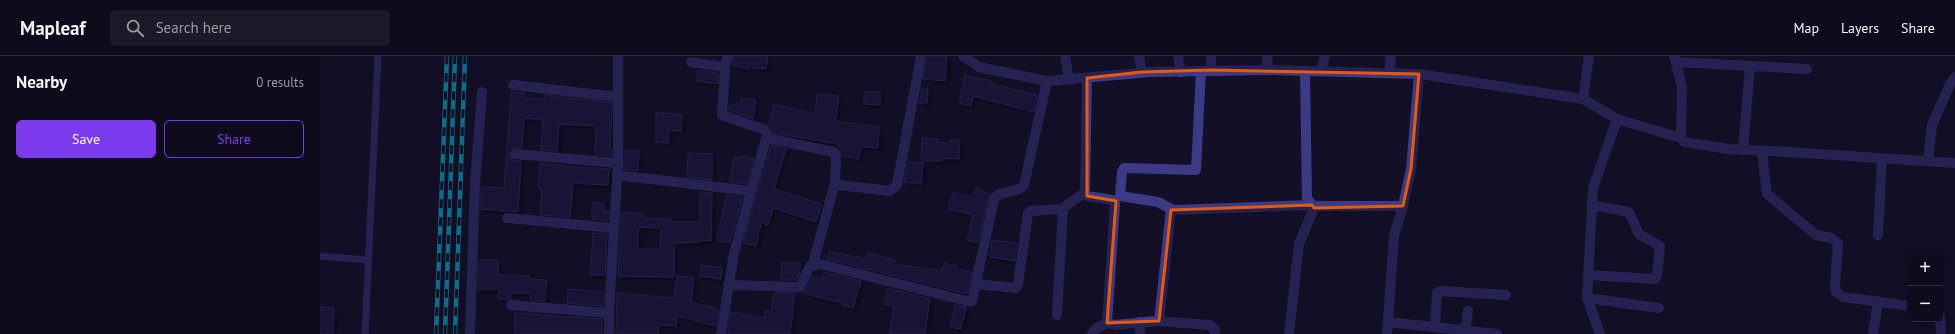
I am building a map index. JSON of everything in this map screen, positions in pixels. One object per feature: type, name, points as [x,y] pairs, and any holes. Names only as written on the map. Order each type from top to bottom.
[{"type":"street","points":[[609,334],[618,163],[618,56]]},
{"type":"street","points":[[721,334],[734,253],[767,138],[765,130],[722,115],[724,68],[728,56]]},
{"type":"street","points":[[835,185],[890,191],[895,188],[921,56]]},
{"type":"street","points":[[962,56],[979,67],[1047,82],[1142,72],[1268,70],[1389,72],[1419,74],[1582,99],[1617,119],[1681,138],[1684,142],[1728,150],[1928,161],[1955,164]]},
{"type":"street","points":[[1065,56],[1069,80]]},
{"type":"street","points":[[1139,56],[1142,72]]},
{"type":"street","points":[[1178,56],[1181,72]]},
{"type":"street","points":[[1211,56],[1206,71],[1196,170],[1124,168],[1122,172],[1120,196],[1154,201],[1171,209],[1403,206]]},
{"type":"street","points":[[1267,56],[1268,70]]},
{"type":"street","points":[[1321,71],[1324,56]]},
{"type":"street","points":[[1389,72],[1391,56]]},
{"type":"street","points":[[1582,99],[1589,56]]},
{"type":"street","points":[[1681,138],[1682,87],[1675,59],[1750,66],[1807,69]]},
{"type":"street","points":[[691,62],[721,66],[724,68]]},
{"type":"street","points":[[1744,150],[1750,66]]},
{"type":"street","points":[[1289,334],[1299,244],[1313,207],[1307,195],[1305,71]]},
{"type":"street","points":[[1387,334],[1394,236],[1403,206],[1410,169],[1419,74]]},
{"type":"street","points":[[1086,78],[1084,192],[1087,196],[1112,200],[1116,204],[1107,323]]},
{"type":"street","points":[[1928,161],[1932,125],[1950,82],[1955,78]]},
{"type":"street","points":[[813,264],[820,264],[967,302],[972,301],[994,199],[999,194],[1020,189],[1024,185],[1047,82]]},
{"type":"street","points":[[513,85],[618,97]]},
{"type":"street","points":[[470,334],[475,183],[482,92]]},
{"type":"street","points":[[1600,334],[1587,298],[1593,188],[1617,119]]},
{"type":"street","points":[[728,285],[800,287],[809,268],[813,264],[835,185],[836,156],[834,152],[767,138]]},
{"type":"street","points":[[1762,151],[1766,194],[1816,234],[1831,238],[1838,243],[1835,284],[1836,292],[1843,297],[1907,306]]},
{"type":"street","points":[[515,154],[618,163]]},
{"type":"street","points":[[1878,235],[1882,159]]},
{"type":"street","points":[[617,175],[751,191]]},
{"type":"street","points":[[976,284],[1016,288],[1018,284],[1028,213],[1031,211],[1063,209],[1084,192]]},
{"type":"street","points":[[1588,275],[1655,279],[1658,276],[1660,246],[1637,232],[1629,212],[1592,205]]},
{"type":"street","points":[[1057,315],[1063,209]]},
{"type":"street","points":[[1160,321],[1171,209]]},
{"type":"street","points":[[508,218],[614,228]]},
{"type":"street","points":[[1435,327],[1437,293],[1440,291],[1506,295]]},
{"type":"street","points":[[1587,298],[1659,308]]},
{"type":"street","points":[[1873,334],[1878,301]]},
{"type":"street","points":[[511,305],[609,313]]},
{"type":"street","points":[[1465,332],[1468,311]]},
{"type":"street","points":[[1092,334],[1095,329],[1107,323],[1114,325],[1160,321],[1210,325],[1215,330],[1215,334]]},
{"type":"street","points":[[1140,322],[1140,334]]},
{"type":"street","points":[[1388,322],[1465,332],[1497,334]]},
{"type":"street","points":[[1940,322],[1940,334]]},
{"type":"lane","points":[[365,334],[378,56]]},
{"type":"lane","points":[[320,256],[368,260]]},
{"type":"highlighted area","points":[[1211,70],[1419,74],[1411,169],[1403,206],[1314,208],[1312,205],[1171,210],[1159,321],[1107,323],[1116,201],[1087,196],[1087,78],[1142,72]]},
{"type":"building","points":[[734,56],[768,56],[766,69],[748,67],[748,69],[732,65]]},
{"type":"building","points":[[927,56],[947,56],[945,81],[923,79]]},
{"type":"building","points":[[698,70],[718,73],[718,84],[697,81]]},
{"type":"building","points":[[965,75],[992,81],[992,84],[1037,95],[1034,112],[973,96],[971,106],[959,103]]},
{"type":"building","points":[[922,88],[928,89],[927,103],[919,103]]},
{"type":"building","points":[[511,92],[524,93],[524,98],[544,99],[545,95],[612,103],[610,150],[612,150],[612,156],[595,154],[596,126],[559,124],[557,151],[541,150],[543,120],[524,118],[522,148],[513,148],[509,154],[512,160],[521,161],[518,212],[481,209],[481,187],[504,188]]},
{"type":"building","points":[[864,92],[880,92],[880,105],[864,104]]},
{"type":"building","points":[[817,94],[839,96],[835,121],[879,127],[878,148],[861,147],[858,159],[842,156],[838,144],[773,133],[769,125],[774,104],[815,114]]},
{"type":"building","points":[[741,98],[756,100],[753,119],[729,110],[729,104],[740,104]]},
{"type":"building","points":[[656,112],[682,115],[681,131],[669,130],[668,143],[656,142]]},
{"type":"building","points":[[922,138],[938,139],[937,142],[950,144],[951,140],[960,140],[959,159],[942,158],[942,161],[921,161]]},
{"type":"building","points":[[771,145],[786,149],[774,189],[822,204],[816,222],[773,208],[768,225],[761,223],[756,246],[743,243]]},
{"type":"building","points":[[624,150],[639,151],[638,171],[624,169]]},
{"type":"building","points":[[688,153],[712,154],[712,180],[687,177]]},
{"type":"building","points":[[741,156],[754,159],[747,184],[729,182],[734,157],[741,158]]},
{"type":"building","points":[[908,162],[923,163],[921,184],[904,182]]},
{"type":"building","points":[[540,163],[611,169],[609,170],[608,185],[573,183],[570,217],[540,215],[542,189],[538,188]]},
{"type":"building","points":[[976,188],[990,194],[978,243],[967,240],[973,215],[948,209],[953,192],[972,197]]},
{"type":"building","points":[[700,192],[712,193],[711,241],[701,240],[701,242],[674,243],[674,277],[618,276],[622,212],[643,213],[642,218],[671,219],[671,222],[700,222]],"holes":[[[638,227],[661,228],[660,249],[638,249]]]},
{"type":"building","points":[[726,195],[743,197],[730,243],[717,241]]},
{"type":"building","points":[[592,203],[604,203],[604,211],[609,211],[608,221],[592,219]]},
{"type":"building","points":[[593,233],[607,234],[605,275],[590,275]]},
{"type":"building","points":[[992,240],[1017,243],[1015,261],[990,257]]},
{"type":"building","points":[[829,251],[866,259],[868,253],[895,260],[894,264],[942,271],[944,263],[957,266],[957,269],[972,272],[967,294],[827,259]]},
{"type":"building","points":[[479,260],[498,260],[498,275],[529,276],[529,279],[547,280],[545,301],[530,300],[531,293],[511,293],[511,299],[498,299],[499,290],[478,289]]},
{"type":"building","points":[[782,262],[800,263],[800,272],[796,280],[781,280]]},
{"type":"building","points":[[701,265],[722,268],[721,279],[699,276]]},
{"type":"building","points":[[824,272],[861,281],[853,308],[842,305],[843,303],[802,293],[806,290],[813,276],[822,278]]},
{"type":"building","points":[[677,276],[694,278],[691,302],[718,309],[716,326],[677,316],[676,326],[659,325],[658,334],[616,334],[617,293],[674,298]]},
{"type":"building","points":[[888,288],[930,299],[925,334],[889,334],[894,307],[884,304]]},
{"type":"building","points":[[568,289],[604,292],[603,306],[567,303]]},
{"type":"building","points":[[774,293],[795,293],[790,334],[728,334],[731,312],[764,318],[765,311],[771,312]]},
{"type":"building","points":[[955,305],[966,307],[961,329],[950,327]]},
{"type":"building","points":[[320,307],[334,308],[333,334],[320,334]]},
{"type":"building","points":[[515,313],[602,319],[602,334],[515,334]]},
{"type":"railway","points":[[436,334],[447,56]]},
{"type":"railway","points":[[445,334],[455,56]]},
{"type":"railway","points":[[455,334],[465,56]]}]
